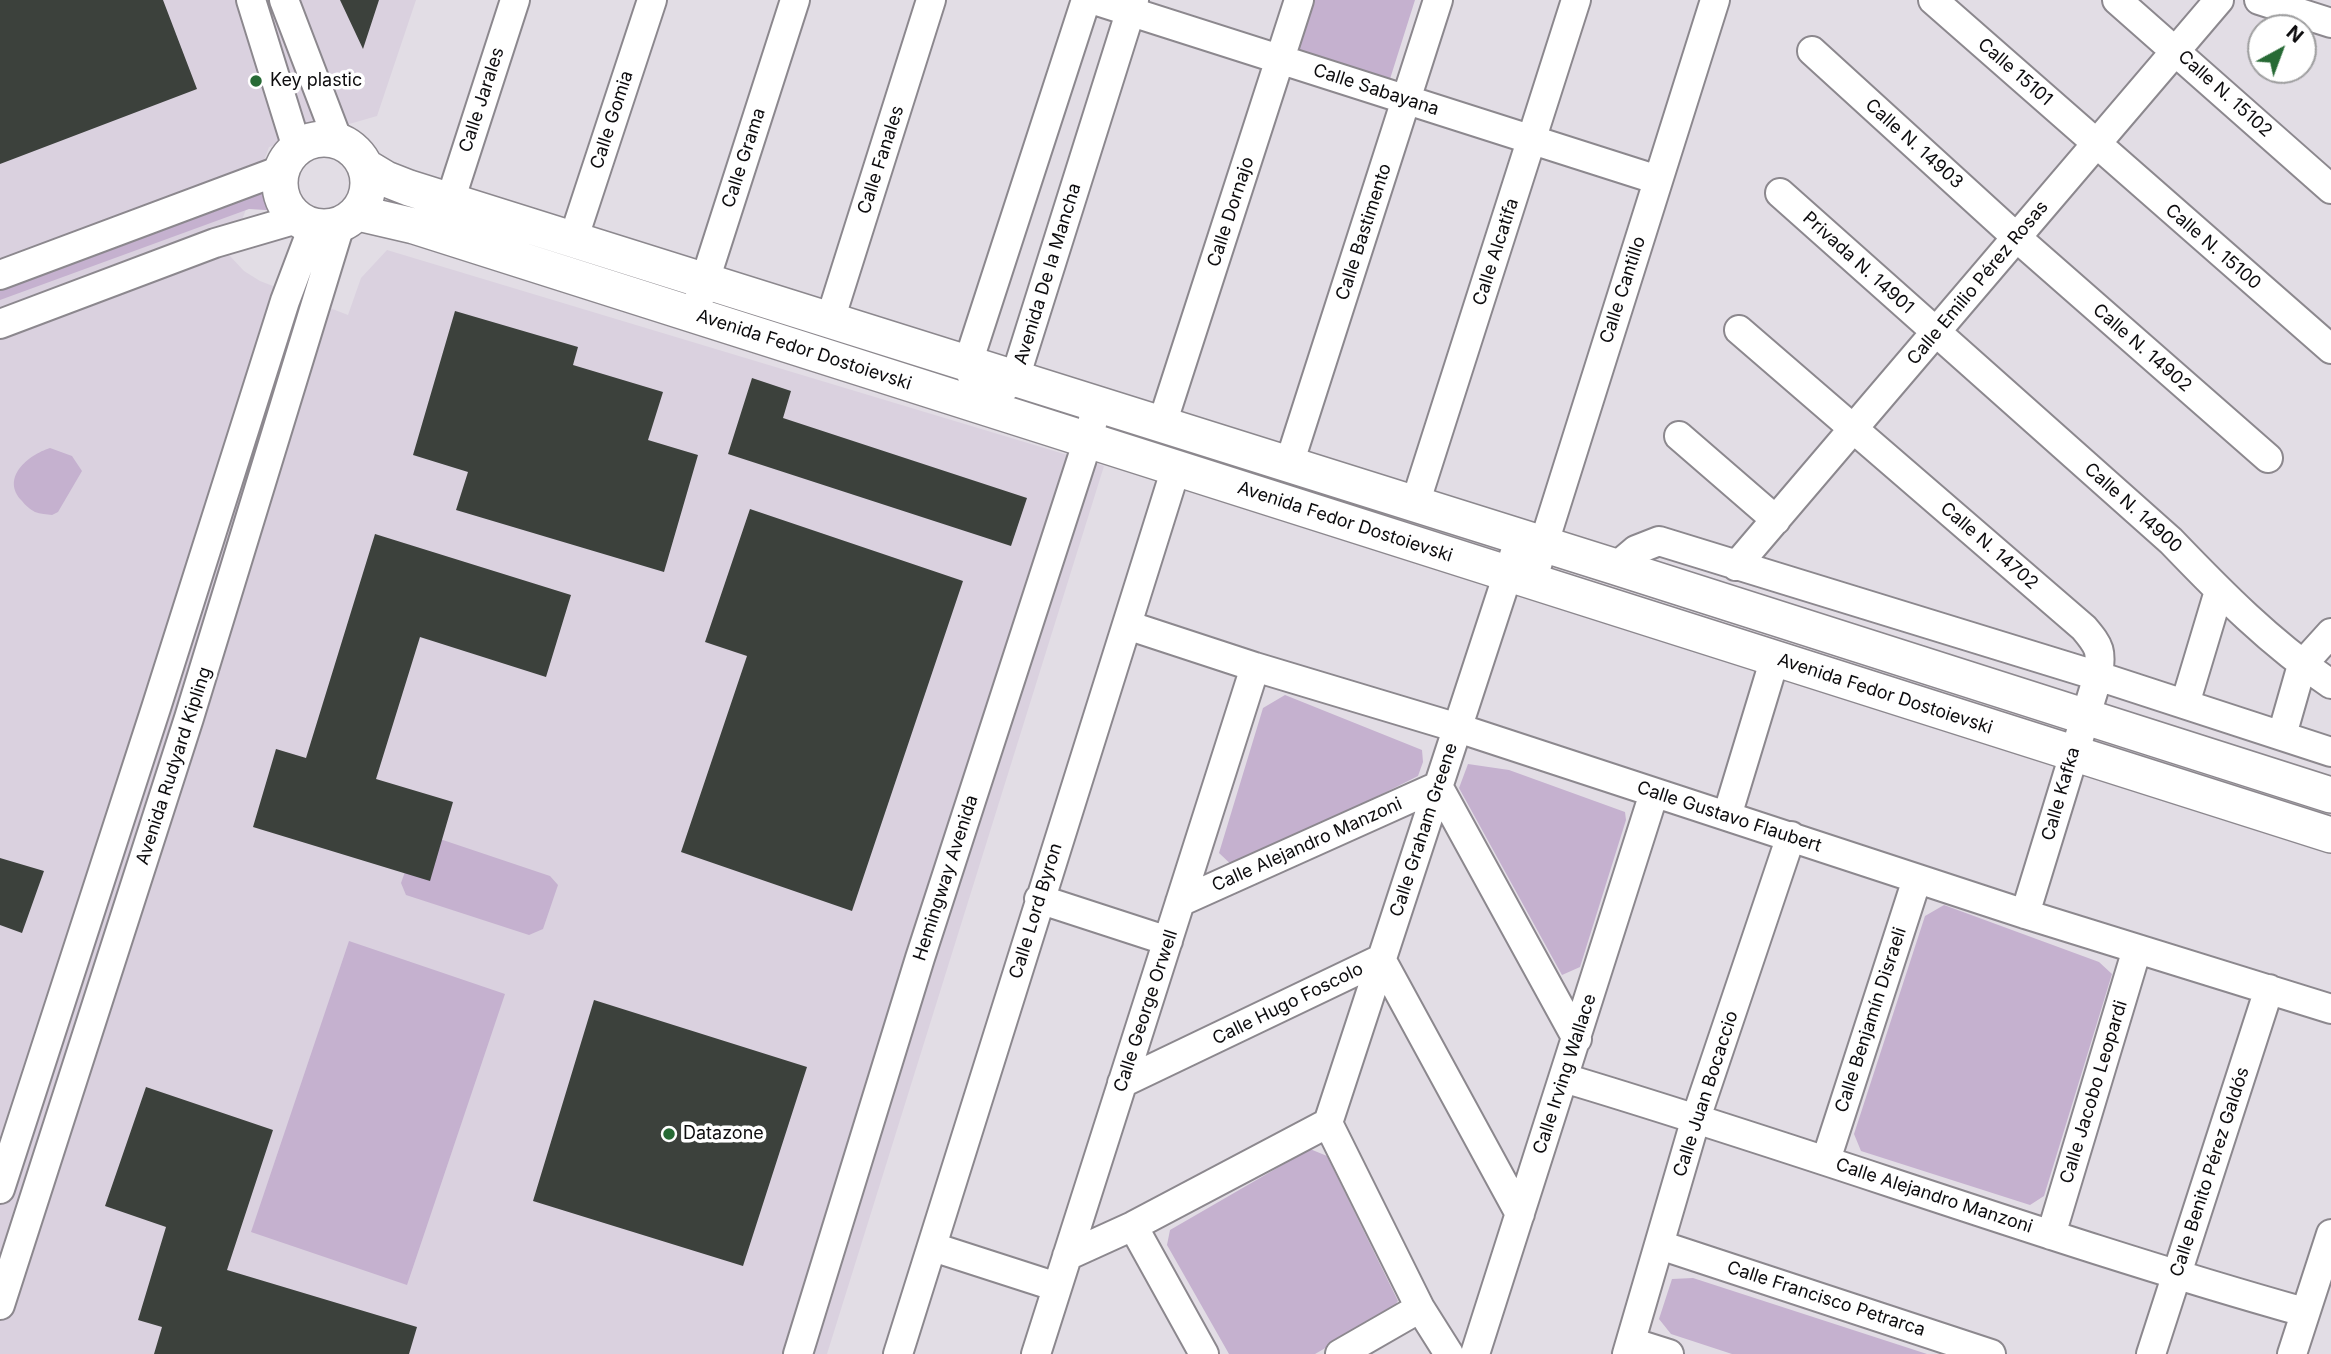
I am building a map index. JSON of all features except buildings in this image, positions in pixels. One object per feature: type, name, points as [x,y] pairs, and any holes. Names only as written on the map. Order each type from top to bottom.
[{"type":"main road","points":[[310,141],[338,141],[352,149],[366,167],[368,191],[327,221],[288,209],[279,183],[289,159],[310,141]]},
{"type":"main road","name":"Avenida Fedor Dostoievski","points":[[366,167],[386,179],[450,201],[1531,540],[2331,795]]},
{"type":"main road","name":"Avenida Fedor Dostoievski","points":[[327,221],[405,224],[2331,835]]},
{"type":"street","points":[[0,275],[289,159],[251,0]]},
{"type":"street","points":[[284,0],[338,141]]},
{"type":"street","name":"Calle Jarales","points":[[450,201],[515,0]]},
{"type":"street","name":"Calle Gomia","points":[[573,240],[652,0]]},
{"type":"street","name":"Calle Grama","points":[[694,315],[795,0]]},
{"type":"street","name":"Calle Fanales","points":[[830,320],[932,0]]},
{"type":"street","points":[[982,407],[968,363],[1086,0]]},
{"type":"street","name":"Calle Sabayana","points":[[1094,0],[1132,6],[1280,60],[1658,180]]},
{"type":"street","name":"Calle Dornajo","points":[[1162,424],[1299,0]]},
{"type":"street","name":"Calle Bastimento","points":[[1289,464],[1438,0]]},
{"type":"street","name":"Calle Alcatifa","points":[[1415,504],[1576,0]]},
{"type":"street","name":"Calle Cantillo","points":[[1531,540],[1658,180],[1715,0]]},
{"type":"street","name":"Calle 15101","points":[[1933,0],[2096,144]]},
{"type":"street","name":"Calle N. 15102","points":[[2117,0],[2331,189]]},
{"type":"street","name":"Calle Emilio Pérez Rosas","points":[[1736,566],[2218,0]]},
{"type":"street","points":[[2259,0],[2331,23]]},
{"type":"street","name":"Avenida De la Mancha","points":[[982,407],[1016,378],[1132,6]]},
{"type":"street","name":"Calle N. 14903","points":[[1812,51],[2016,237]]},
{"type":"street","name":"Calle N. 15100","points":[[2096,144],[2331,349]]},
{"type":"street","name":"Privada N. 14901","points":[[1780,193],[1936,332]]},
{"type":"street","points":[[0,324],[215,243],[327,221]]},
{"type":"street","name":"Avenida Rudyard Kipling","points":[[0,1189],[285,301],[327,221]]},
{"type":"street","name":"Avenida Rudyard Kipling","points":[[0,1305],[190,718],[327,221]]},
{"type":"street","name":"Calle N. 14902","points":[[2016,237],[2268,458]]},
{"type":"street","name":"Calle N. 14702","points":[[1740,330],[2084,628],[2097,644],[2101,655],[2098,676]]},
{"type":"street","name":"Calle N. 14900","points":[[1936,332],[2171,541],[2219,591],[2302,666],[2331,684]]},
{"type":"street","name":"Hemingway Avenida","points":[[798,1354],[920,958],[1088,440],[1097,404]]},
{"type":"street","points":[[1679,436],[1776,520]]},
{"type":"street","name":"Calle Lord Byron","points":[[898,1354],[1176,468]]},
{"type":"street","name":"Calle Graham Greene","points":[[1328,1123],[1458,728],[1520,577],[1531,540]]},
{"type":"street","points":[[1616,567],[1636,550],[1659,541],[2098,676],[2331,752]]},
{"type":"street","points":[[2185,704],[2219,591]]},
{"type":"street","name":"Calle Gustavo Flaubert","points":[[1127,625],[1458,728],[2025,914],[2269,989],[2330,1005]]},
{"type":"street","points":[[2282,735],[2302,666],[2331,633]]},
{"type":"street","points":[[1727,816],[1775,659]]},
{"type":"street","name":"Calle George Orwell","points":[[1042,1349],[1057,1287],[1255,667]]},
{"type":"street","name":"Calle Kafka","points":[[2025,914],[2098,676]]},
{"type":"street","points":[[1438,786],[1577,1039]]},
{"type":"street","name":"Calle Alejandro Manzoni","points":[[1180,902],[1438,786]]},
{"type":"street","name":"Calle Irving Wallace","points":[[1475,1354],[1654,793]]},
{"type":"street","name":"Calle Juan Bocaccio","points":[[1629,1348],[1696,1118],[1791,836]]},
{"type":"street","name":"Calle Benjamín Disraeli","points":[[1826,1160],[1917,879]]},
{"type":"street","points":[[1039,899],[1168,940]]},
{"type":"street","name":"Calle Jacobo Leopardi","points":[[2050,1235],[2137,949]]},
{"type":"street","name":"Calle Hugo Foscolo","points":[[1122,1083],[1381,959],[1520,1214]]},
{"type":"street","name":"Calle Benito Pérez Galdós","points":[[2151,1354],[2269,989]]},
{"type":"street","name":"Calle Alejandro Manzoni","points":[[1564,1078],[1826,1160],[2176,1276],[2304,1312]]},
{"type":"street","points":[[1067,1256],[1133,1226],[1328,1123],[1420,1308],[1449,1354]]},
{"type":"street","points":[[1133,1226],[1204,1354]]},
{"type":"street","points":[[2292,1354],[2331,1234]]},
{"type":"street","name":"Calle Francisco Petrarca","points":[[1661,1245],[1991,1354]]},
{"type":"street","points":[[933,1247],[1057,1287]]},
{"type":"street","points":[[1340,1354],[1420,1308]]},
{"type":"street","points":[[1629,1348],[1669,1354]]},
{"type":"shaded area","points":[[0,0],[416,0],[377,116],[269,147],[229,255],[244,271],[260,281],[348,315],[361,278],[387,250],[1104,466],[827,1354],[0,1354]]},
{"type":"shaded area","points":[[1305,0],[1415,0],[1390,79],[1381,84],[1295,55]]},
{"type":"shaded area","points":[[275,180],[275,196],[282,211],[249,209],[0,300],[0,288],[248,198]]},
{"type":"shaded area","points":[[50,448],[72,456],[82,471],[58,512],[52,515],[37,513],[23,503],[14,484],[15,476],[26,462]]},
{"type":"shaded area","points":[[1285,695],[1422,750],[1423,762],[1418,776],[1235,868],[1219,853],[1263,708]]},
{"type":"shaded area","points":[[1468,764],[1509,770],[1625,812],[1626,820],[1580,967],[1562,975],[1459,788]]},
{"type":"shaded area","points":[[428,835],[550,876],[558,885],[543,929],[529,935],[406,895],[401,883],[416,841]]},
{"type":"shaded area","points":[[1944,905],[2099,962],[2112,974],[2044,1196],[2030,1205],[1861,1151],[1854,1134],[1925,916]]},
{"type":"shaded area","points":[[349,941],[505,994],[407,1285],[251,1232]]},
{"type":"shaded area","points":[[1310,1149],[1327,1156],[1398,1301],[1391,1310],[1315,1354],[1229,1354],[1167,1245],[1170,1230]]},
{"type":"shaded area","points":[[1693,1278],[1927,1354],[1732,1354],[1671,1334],[1659,1319],[1672,1279]]},
{"type":"place","name":"Key plastic","points":[[256,81]]},
{"type":"place","name":"Datazone","points":[[669,1134]]}]
